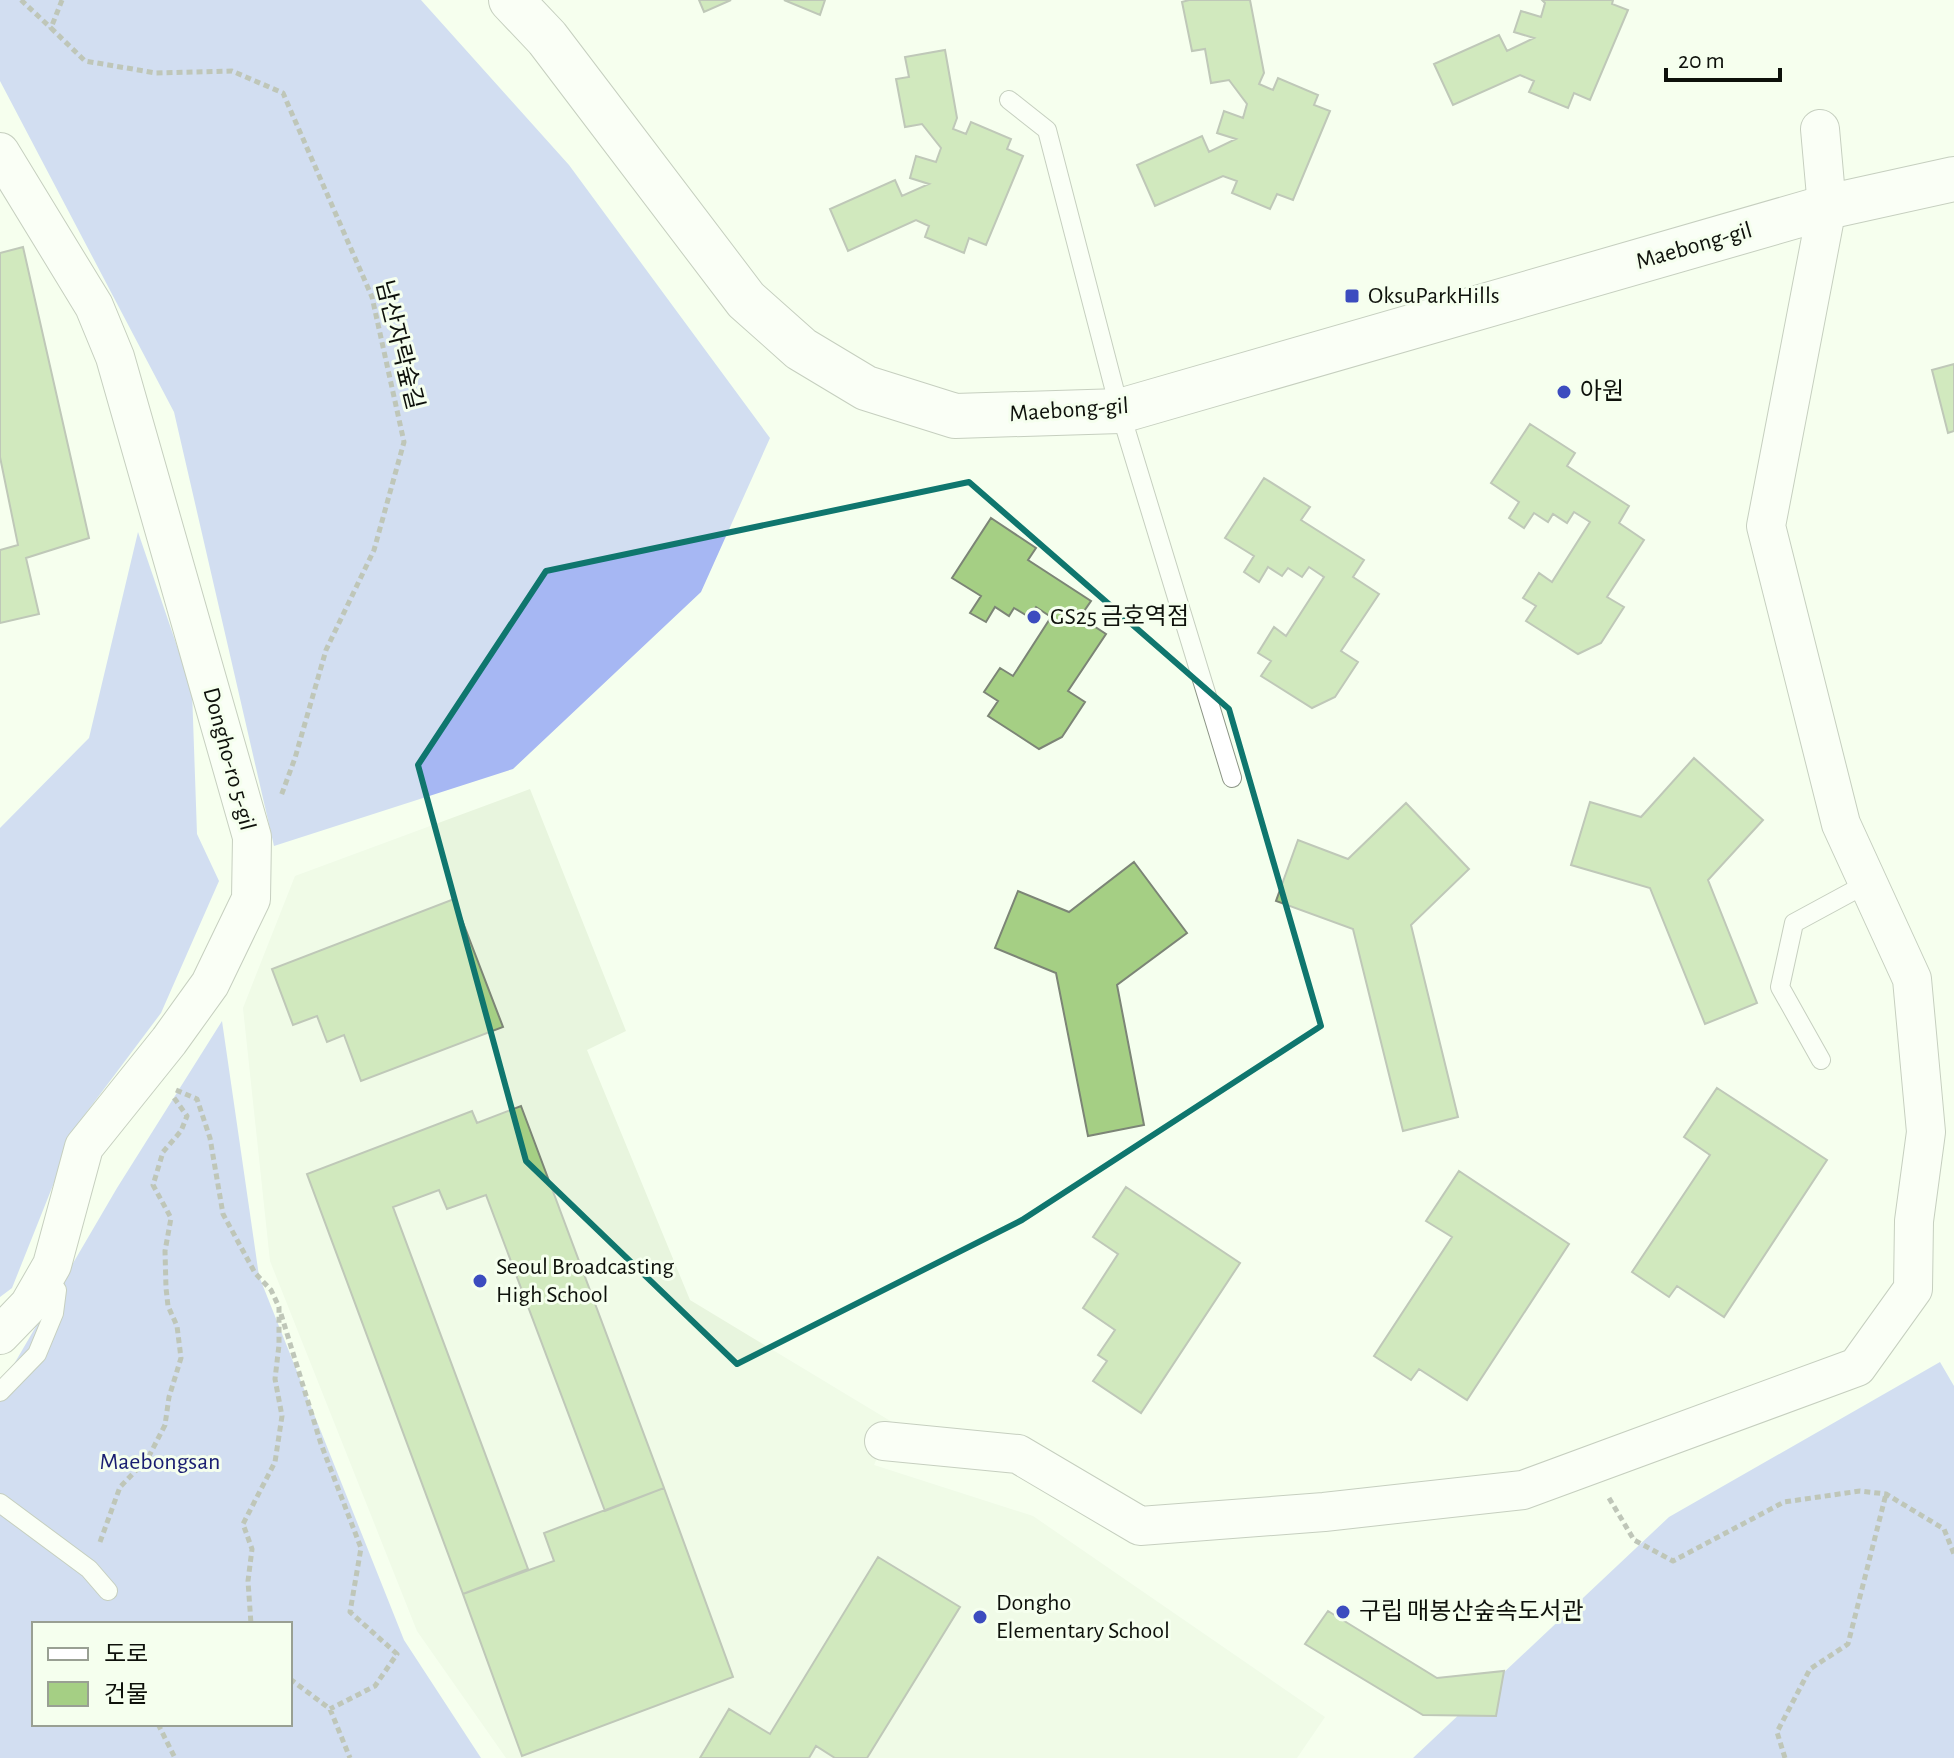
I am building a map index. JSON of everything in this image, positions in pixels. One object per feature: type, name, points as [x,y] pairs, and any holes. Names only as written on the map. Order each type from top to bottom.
[{"type":"street","name":"Maebong-gil","points":[[511,0],[547,38],[746,300],[801,349],[866,388],[955,416],[1120,411],[1827,207],[1954,179]]},
{"type":"street","points":[[884,1441],[1018,1454],[1140,1526],[1324,1512],[1523,1490],[1857,1367],[1913,1289],[1914,1221],[1926,1132],[1912,979],[1841,824],[1766,526],[1827,207],[1820,129]]},
{"type":"street","name":"Dongho-ro 5-gil","points":[[0,152],[94,306],[115,357],[252,837],[251,899],[210,984],[169,1041],[84,1147],[52,1265],[29,1305],[0,1335]]},
{"type":"lane","points":[[1009,100],[1047,130],[1120,411],[1232,778]]},
{"type":"lane","points":[[1821,1060],[1780,987],[1794,923],[1866,884]]},
{"type":"lane","points":[[0,1392],[37,1354],[54,1313],[57,1290],[46,1276]]},
{"type":"lane","points":[[0,1503],[89,1569],[108,1591]]},
{"type":"path","name":"남산자락숲길","points":[[21,0],[85,61],[156,73],[232,71],[283,93],[372,297],[404,442],[374,550],[326,650],[295,758],[278,802]]},
{"type":"path","points":[[51,28],[62,0]]},
{"type":"path","points":[[108,1591],[100,1544],[120,1487],[148,1458],[165,1425],[169,1397],[181,1358],[177,1326],[168,1306],[166,1288],[165,1251],[171,1218],[153,1185],[163,1152],[181,1131],[187,1116],[164,1085],[197,1099],[210,1138],[223,1214],[255,1273],[271,1290],[279,1307],[321,1444],[361,1548],[350,1612],[397,1654],[375,1686],[330,1709]]},
{"type":"path","points":[[251,1622],[248,1581],[252,1549],[243,1524],[275,1462],[282,1416],[275,1379],[279,1307]]},
{"type":"path","points":[[1591,1466],[1634,1540],[1673,1561],[1784,1502],[1860,1491],[1886,1494],[1944,1529],[1954,1554]]},
{"type":"path","points":[[1785,1758],[1777,1732],[1810,1669],[1848,1644],[1886,1494]]},
{"type":"path","points":[[292,1680],[330,1709],[350,1758]]},
{"type":"path","points":[[159,1726],[175,1758]]},
{"type":"highlighted area","points":[[969,482],[1229,709],[1321,1026],[1022,1220],[737,1364],[526,1161],[418,765],[546,571]]},
{"type":"shaded area","name":"Seoul Broadcasting High School","points":[[530,789],[626,1031],[587,1050],[690,1300],[892,1422],[874,1465],[1033,1516],[1325,1717],[1297,1758],[506,1758],[417,1631],[270,1261],[243,1008],[295,876]]},
{"type":"green space","points":[[0,0],[421,0],[569,165],[770,438],[701,592],[513,769],[274,846],[174,412],[0,81]]},
{"type":"green space","points":[[138,532],[192,690],[197,834],[219,881],[161,1013],[77,1125],[12,1288],[0,1297],[0,828],[89,738]]},
{"type":"green space","name":"Maebongsan","points":[[222,1021],[259,1276],[404,1640],[481,1758],[0,1758],[0,1388],[117,1188]]},
{"type":"green space","points":[[1940,1362],[1954,1386],[1954,1758],[1413,1758],[1669,1517]]},
{"type":"building","points":[[699,0],[731,0],[704,12]]},
{"type":"building","points":[[784,0],[825,0],[820,15]]},
{"type":"building","points":[[1250,0],[1264,73],[1259,84],[1273,90],[1278,78],[1318,95],[1314,105],[1330,111],[1293,200],[1277,194],[1270,209],[1232,193],[1237,181],[1223,176],[1155,206],[1137,165],[1202,136],[1209,152],[1236,139],[1217,133],[1224,111],[1243,118],[1247,104],[1229,80],[1211,83],[1205,49],[1192,51],[1182,2]]},
{"type":"building","points":[[1542,0],[1613,0],[1612,4],[1628,10],[1590,100],[1574,93],[1568,108],[1529,92],[1534,81],[1520,75],[1453,105],[1434,64],[1499,35],[1507,51],[1534,38],[1514,32],[1521,11],[1541,17],[1545,3]]},
{"type":"building","points":[[945,50],[957,118],[953,129],[966,134],[971,122],[1011,139],[1007,149],[1023,156],[986,245],[969,238],[964,253],[925,237],[929,226],[916,220],[848,251],[830,209],[895,180],[902,196],[929,184],[910,178],[916,156],[936,162],[941,148],[922,124],[905,127],[896,79],[909,77],[905,57]]},
{"type":"building","points":[[23,247],[89,538],[26,558],[39,614],[0,623],[0,550],[18,545],[0,457],[0,253]]},
{"type":"building","points":[[1954,364],[1954,431],[1948,433],[1932,370]]},
{"type":"building","points":[[1530,424],[1575,453],[1567,466],[1629,506],[1619,523],[1644,540],[1607,597],[1624,607],[1601,643],[1578,654],[1526,621],[1536,606],[1523,598],[1539,573],[1552,582],[1590,522],[1574,512],[1567,523],[1553,514],[1548,522],[1534,513],[1524,528],[1509,518],[1519,502],[1491,483]]},
{"type":"building","points":[[1264,478],[1310,507],[1301,520],[1364,560],[1353,577],[1379,594],[1341,651],[1358,662],[1335,697],[1312,708],[1261,676],[1271,661],[1258,653],[1274,627],[1286,636],[1324,577],[1309,567],[1302,577],[1288,568],[1282,576],[1268,567],[1259,582],[1244,572],[1254,556],[1225,538]]},
{"type":"building","points":[[991,518],[1036,548],[1028,560],[1091,601],[1080,617],[1106,634],[1068,691],[1085,702],[1062,737],[1039,749],[988,716],[998,701],[984,692],[1000,668],[1013,676],[1051,617],[1036,607],[1029,617],[1014,608],[1009,616],[995,607],[986,622],[970,613],[981,596],[952,578]]},
{"type":"building","points":[[1694,758],[1763,820],[1708,880],[1757,1003],[1705,1024],[1650,888],[1571,865],[1590,802],[1641,817]]},
{"type":"building","points":[[1406,803],[1469,869],[1411,925],[1458,1117],[1403,1131],[1353,929],[1276,901],[1298,840],[1348,859]]},
{"type":"building","points":[[1134,862],[1187,933],[1117,985],[1144,1125],[1088,1136],[1056,973],[995,948],[1018,891],[1069,912]]},
{"type":"building","points":[[454,899],[503,1027],[361,1081],[344,1035],[327,1042],[317,1016],[293,1025],[272,969]]},
{"type":"building","points":[[1717,1088],[1827,1160],[1724,1317],[1677,1286],[1669,1297],[1632,1272],[1710,1155],[1684,1137]]},
{"type":"building","points":[[521,1106],[664,1488],[605,1511],[486,1195],[447,1209],[439,1190],[393,1207],[528,1569],[463,1594],[307,1174],[472,1111],[477,1123]]},
{"type":"building","points":[[1459,1171],[1569,1244],[1467,1400],[1419,1369],[1411,1380],[1374,1356],[1452,1237],[1426,1221]]},
{"type":"building","points":[[1126,1187],[1240,1263],[1141,1413],[1093,1381],[1107,1361],[1098,1355],[1115,1330],[1083,1308],[1118,1254],[1093,1237]]},
{"type":"building","points":[[664,1488],[733,1677],[522,1756],[463,1594],[554,1561],[544,1533]]},
{"type":"building","points":[[878,1557],[960,1607],[867,1758],[835,1758],[816,1746],[809,1758],[700,1758],[729,1709],[770,1734]]},
{"type":"building","points":[[1328,1611],[1437,1678],[1504,1671],[1496,1716],[1423,1715],[1305,1644]]},
{"type":"place","name":"OksuParkHills","points":[[1352,296]]},
{"type":"place","name":"아원","points":[[1564,392]]},
{"type":"place","name":"GS25 금호역점","points":[[1034,617]]},
{"type":"place","name":"Seoul Broadcasting High School","points":[[480,1281]]},
{"type":"place","name":"구립 매봉산숲속도서관","points":[[1343,1612]]},
{"type":"place","name":"Dongho Elementary School","points":[[980,1617]]}]
